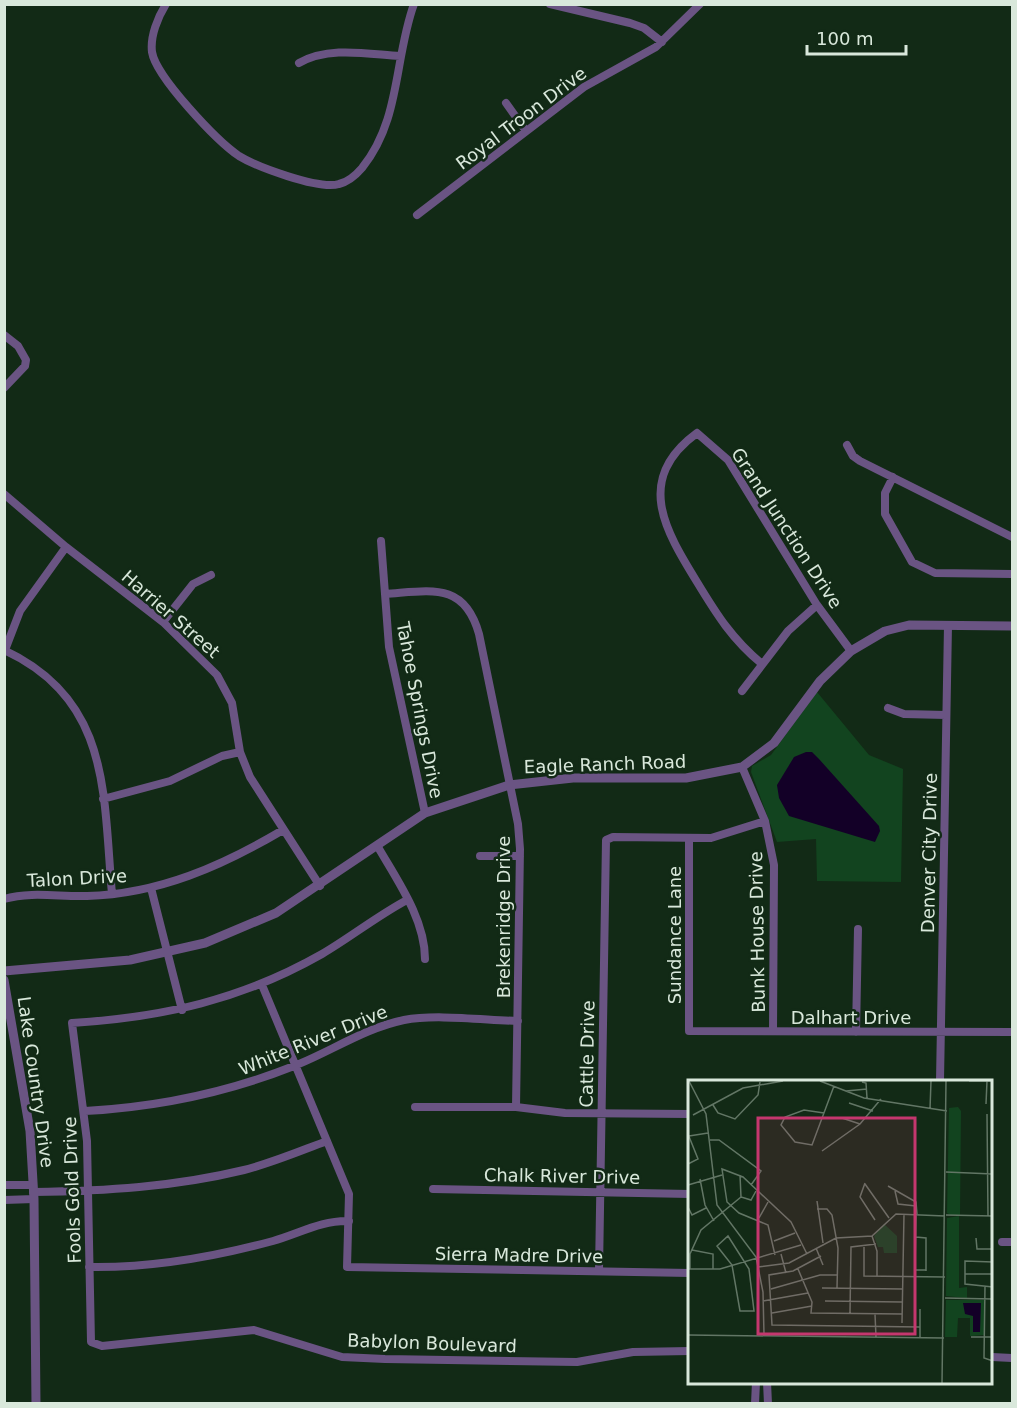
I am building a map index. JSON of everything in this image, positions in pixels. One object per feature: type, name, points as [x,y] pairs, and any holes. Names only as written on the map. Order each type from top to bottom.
[{"type":"street","points":[[166,4],[158,18],[152,51],[158,69],[169,85],[240,156],[267,169],[315,183],[338,185],[351,178],[363,167],[391,109],[398,87],[400,56],[414,4]]},
{"type":"street","points":[[550,4],[630,23],[644,28],[662,42]]},
{"type":"street","name":"Royal Troon Drive","points":[[417,215],[590,83],[662,42],[700,4]]},
{"type":"street","points":[[299,63],[310,57],[335,52],[400,56]]},
{"type":"street","points":[[506,103],[526,130]]},
{"type":"street","points":[[4,335],[18,346],[27,360],[25,366],[4,388]]},
{"type":"street","name":"Grand Junction Drive","points":[[762,664],[726,629],[679,553],[662,518],[659,501],[667,469],[679,449],[698,429],[728,460],[817,605],[851,651]]},
{"type":"street","points":[[847,445],[853,456],[860,461],[1012,537]]},
{"type":"street","points":[[893,477],[885,493],[885,514],[912,562],[935,573],[1012,574]]},
{"type":"street","name":"Harrier Street","points":[[4,494],[66,547],[163,622],[217,675],[227,689],[240,752],[250,777],[320,886]]},
{"type":"street","name":"Tahoe Springs Drive","points":[[381,541],[389,647],[425,813]]},
{"type":"street","points":[[66,547],[20,611],[5,650],[31,663],[67,696],[93,744],[103,799],[112,894]]},
{"type":"street","points":[[163,622],[193,584],[211,575]]},
{"type":"street","name":"Brekenridge Drive","points":[[385,594],[448,592],[459,598],[474,616],[518,824],[520,856],[516,1107]]},
{"type":"street","points":[[742,691],[788,631],[817,605]]},
{"type":"street","name":"Denver City Drive","points":[[940,1080],[948,625]]},
{"type":"street","name":"Eagle Ranch Road","points":[[4,971],[96,964],[167,953],[205,943],[276,913],[320,886],[425,813],[509,784],[573,778],[686,778],[742,767],[774,743],[820,681],[851,651],[897,627],[1012,626]]},
{"type":"street","points":[[888,708],[904,714],[946,715]]},
{"type":"street","points":[[103,799],[170,781],[222,756],[240,752]]},
{"type":"street","name":"Bunk House Drive","points":[[742,767],[765,821],[774,864],[773,1031]]},
{"type":"street","points":[[690,840],[725,836],[765,821]]},
{"type":"street","name":"Talon Drive","points":[[4,899],[41,894],[87,896],[151,888],[206,871],[234,859],[283,830]]},
{"type":"street","name":"Cattle Drive","points":[[599,1271],[605,843],[608,839],[690,840]]},
{"type":"street","name":"Sundance Lane","points":[[689,1031],[690,840]]},
{"type":"street","points":[[378,847],[407,900],[423,936],[425,959]]},
{"type":"street","points":[[480,856],[520,856]]},
{"type":"street","points":[[151,888],[182,1010],[231,997],[262,984],[324,953],[407,900]]},
{"type":"street","points":[[856,1032],[858,929]]},
{"type":"street","name":"Lake Country Drive","points":[[4,980],[30,1131],[36,1404]]},
{"type":"street","points":[[89,1266],[144,1265],[193,1259],[274,1241],[336,1221],[349,1221],[349,1194],[262,984]]},
{"type":"street","name":"Fools Gold Drive","points":[[89,1322],[89,1192],[85,1111],[72,1023],[151,1016],[182,1010]]},
{"type":"street","name":"White River Drive","points":[[85,1111],[123,1109],[204,1096],[247,1084],[296,1066],[381,1026],[405,1020],[518,1021]]},
{"type":"street","name":"Dalhart Drive","points":[[689,1031],[1012,1032]]},
{"type":"street","points":[[415,1107],[516,1107],[565,1113],[688,1113]]},
{"type":"street","points":[[4,1185],[33,1192],[89,1192],[195,1181],[247,1169],[327,1141]]},
{"type":"street","name":"Chalk River Drive","points":[[433,1189],[688,1194]]},
{"type":"street","points":[[4,1200],[33,1192]]},
{"type":"street","name":"Sierra Madre Drive","points":[[349,1221],[347,1267],[688,1273]]},
{"type":"street","points":[[1002,1242],[1012,1242]]},
{"type":"street","name":"Babylon Boulevard","points":[[89,1322],[91,1342],[102,1346],[254,1330],[342,1357],[577,1362],[633,1352],[688,1351]]},
{"type":"street","points":[[993,1357],[1012,1358]]},
{"type":"street","points":[[755,1404],[756,1384]]},
{"type":"street","points":[[767,1384],[768,1404]]},
{"type":"green space","points":[[817,692],[869,755],[903,769],[901,882],[817,881],[816,839],[777,842],[751,772],[752,766],[771,755]]},
{"type":"shaded area","points":[[812,752],[819,759],[879,826],[880,831],[875,842],[789,816],[779,798],[777,785],[794,757]]}]
